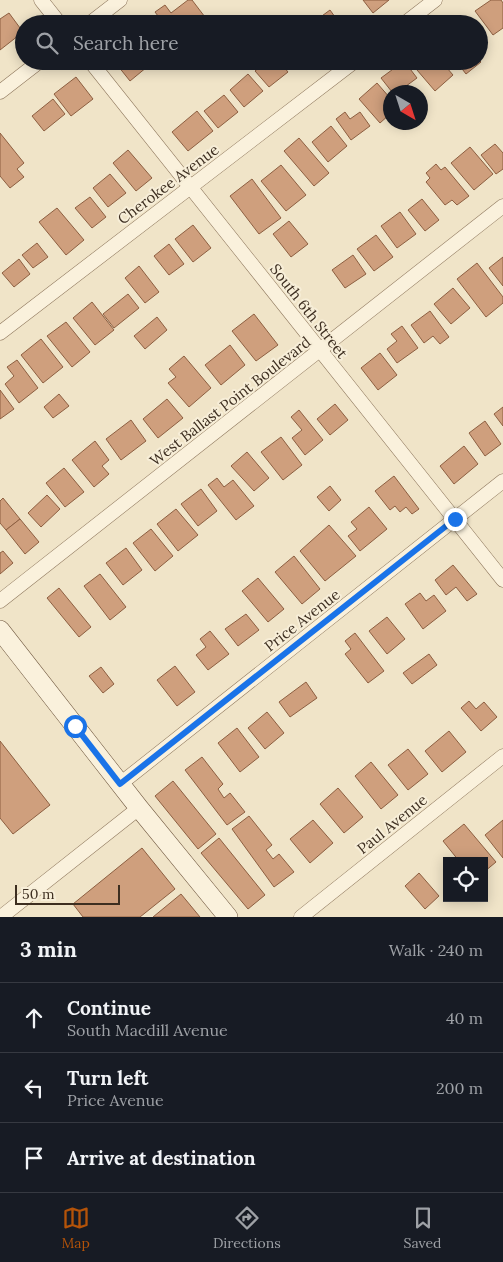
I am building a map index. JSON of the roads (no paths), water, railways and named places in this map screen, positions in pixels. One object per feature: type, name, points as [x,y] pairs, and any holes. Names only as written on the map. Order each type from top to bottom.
[{"type":"street","points":[[40,0],[52,15]]},
{"type":"street","points":[[100,15],[120,0]]},
{"type":"street","points":[[416,15],[435,0]]},
{"type":"street","points":[[0,92],[28,70]]},
{"type":"street","name":"South 6th Street","points":[[97,70],[503,580]]},
{"type":"street","name":"Cherokee Avenue","points":[[0,333],[343,70]]},
{"type":"street","name":"West Ballast Point Boulevard","points":[[0,602],[503,206]]},
{"type":"street","name":"Price Avenue","points":[[120,784],[503,481]]},
{"type":"street","points":[[0,630],[139,808],[228,917]]},
{"type":"street","name":"Paul Avenue","points":[[301,917],[503,756]]},
{"type":"street","points":[[1,917],[139,808]]}]
